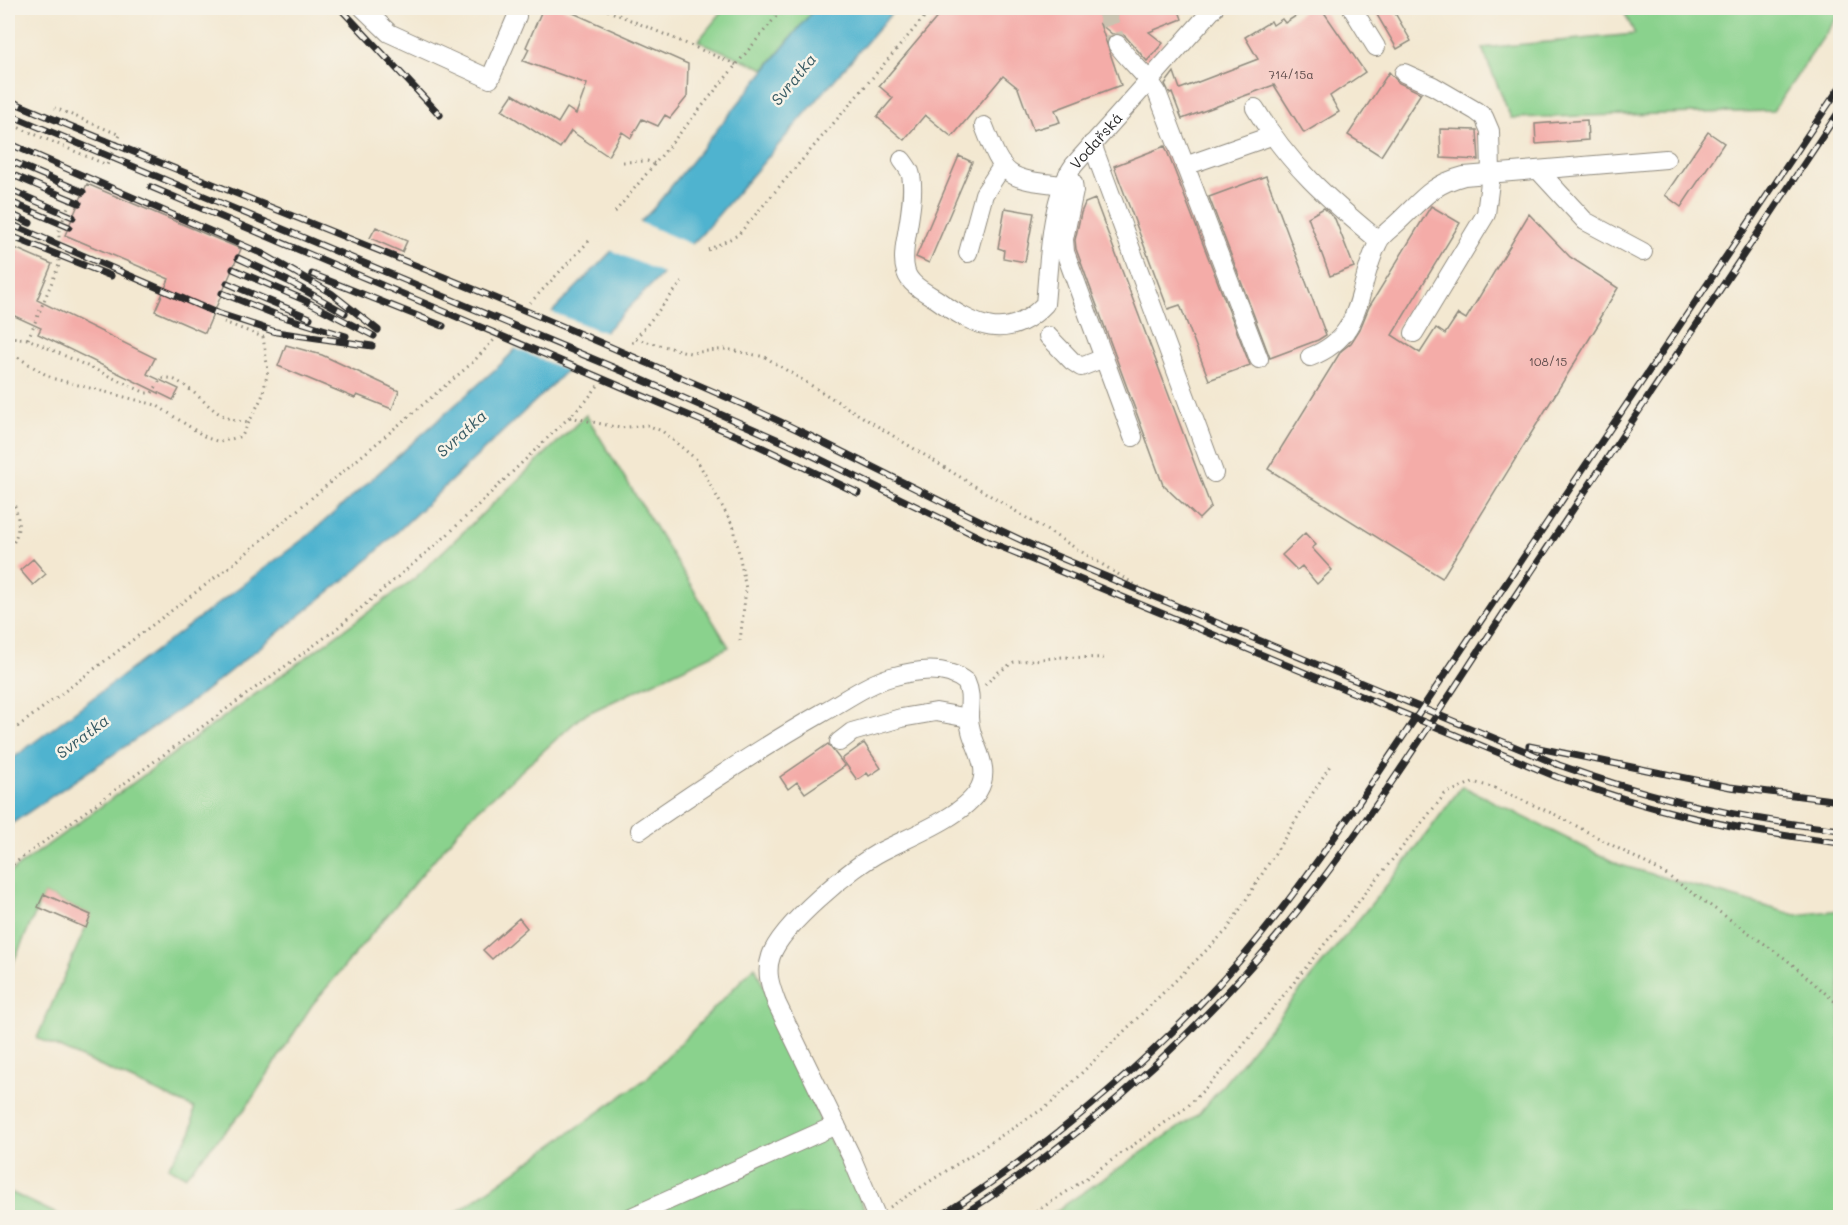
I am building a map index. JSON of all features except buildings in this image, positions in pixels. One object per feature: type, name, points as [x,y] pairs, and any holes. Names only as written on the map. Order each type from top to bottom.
[{"type":"street","points":[[363,8],[389,33],[490,79],[517,16]]},
{"type":"street","name":"Vodařská","points":[[903,160],[910,173],[912,194],[904,258],[905,271],[911,282],[961,317],[988,327],[1017,325],[1028,319],[1045,304],[1050,248],[1065,180],[1092,144],[1214,8]]},
{"type":"street","points":[[1352,8],[1376,47]]},
{"type":"street","points":[[1117,44],[1150,80],[1157,92],[1259,358]]},
{"type":"street","points":[[1404,73],[1433,86],[1484,117],[1490,131],[1491,174],[1486,214],[1414,333]]},
{"type":"street","points":[[1255,108],[1272,136],[1314,186],[1378,240]]},
{"type":"street","points":[[984,126],[998,160],[1009,173],[1022,180],[1065,180],[1073,183],[1074,191],[1064,246],[1133,436]]},
{"type":"street","points":[[1185,165],[1272,136]]},
{"type":"street","points":[[1092,144],[1214,473]]},
{"type":"street","points":[[1310,357],[1324,352],[1337,342],[1356,312],[1363,293],[1366,273],[1378,240],[1428,192],[1446,181],[1464,176],[1666,159]]},
{"type":"street","points":[[969,253],[984,194],[1003,165]]},
{"type":"street","points":[[1539,171],[1584,221],[1643,252]]},
{"type":"street","points":[[1048,336],[1081,367],[1104,358]]},
{"type":"street","points":[[640,830],[772,743],[852,696],[890,677],[932,670],[959,676],[966,682],[971,699],[969,718],[984,766],[983,779],[978,791],[960,810],[879,852],[819,898],[787,929],[771,956],[768,976],[777,1004],[851,1156],[876,1217]]},
{"type":"street","points":[[839,742],[852,732],[901,718],[936,712],[969,718]]},
{"type":"street","points":[[629,1218],[836,1125]]},
{"type":"path","points":[[602,8],[737,65]]},
{"type":"path","points":[[615,212],[783,8]]},
{"type":"path","points":[[708,250],[738,235],[932,8]]},
{"type":"path","points":[[8,123],[107,165],[120,135],[55,108]]},
{"type":"path","points":[[623,162],[647,161],[656,164]]},
{"type":"path","points":[[28,339],[59,266],[59,230],[73,194]]},
{"type":"path","points":[[530,303],[589,241]]},
{"type":"path","points":[[632,343],[682,282]]},
{"type":"path","points":[[8,351],[51,378],[156,405],[207,438],[220,442],[242,436],[262,397],[268,371],[263,338],[224,322]]},
{"type":"path","points":[[8,337],[28,339],[146,393],[152,393],[161,379],[169,377],[178,381],[221,415],[250,423]]},
{"type":"path","points":[[8,734],[232,565],[471,364],[495,339]]},
{"type":"path","points":[[636,339],[690,353],[726,349],[765,357],[1147,592]]},
{"type":"path","points":[[8,868],[335,630],[446,536],[570,417],[600,383]]},
{"type":"path","points":[[570,417],[620,428],[647,425],[662,431],[697,460],[734,528],[746,589],[740,641]]},
{"type":"path","points":[[8,489],[16,510],[19,527],[8,551]]},
{"type":"path","points":[[971,699],[997,673],[1014,663],[1062,657],[1108,658]]},
{"type":"path","points":[[876,1217],[1049,1105],[1227,930],[1331,764]]},
{"type":"path","points":[[1026,1218],[1187,1107],[1226,1067],[1444,794],[1473,782],[1495,788],[1556,815],[1664,873],[1786,959],[1840,1006]]},
{"type":"green space","points":[[725,8],[815,8],[765,69],[698,41]]},
{"type":"green space","points":[[1622,8],[1840,8],[1840,13],[1773,111],[1511,118],[1482,48],[1635,34]]},
{"type":"green space","points":[[586,415],[729,647],[582,716],[469,818],[312,1005],[246,1108],[185,1176],[168,1167],[192,1131],[194,1108],[37,1038],[91,915],[44,894],[8,974],[8,874],[415,578]]},
{"type":"green space","points":[[1462,786],[1620,865],[1796,915],[1840,910],[1840,1217],[1047,1217],[1200,1113],[1404,864]]},
{"type":"green space","points":[[755,966],[821,1122],[869,1217],[449,1218],[647,1078]]},
{"type":"green space","points":[[8,1191],[63,1217],[8,1217]]},
{"type":"water","name":"Svratka","points":[[815,8],[896,8],[701,235],[550,387],[358,569],[195,699],[8,826],[8,762],[310,534],[500,365],[653,209]]},
{"type":"pier","points":[[637,221],[694,245],[665,274],[610,250]]},
{"type":"pier","points":[[549,311],[606,333],[568,371],[512,347]]},
{"type":"tunnel","points":[[1105,8],[1117,44]]},
{"type":"railway","points":[[340,8],[440,115]]},
{"type":"railway","points":[[938,1218],[1009,1170],[1109,1090],[1173,1032],[1224,979],[1264,932],[1355,808],[1840,87]]},
{"type":"railway","points":[[8,100],[558,324],[766,415],[1049,553],[1559,765],[1628,788],[1698,806],[1733,814],[1840,830]]},
{"type":"railway","points":[[958,1218],[1010,1183],[1109,1106],[1201,1020],[1285,926],[1324,877],[1397,774],[1840,110]]},
{"type":"railway","points":[[8,114],[622,371],[797,448],[987,541],[1557,777],[1633,802],[1704,820],[1840,843]]},
{"type":"railway","points":[[8,143],[263,254],[331,293],[378,330]]},
{"type":"railway","points":[[8,160],[83,192]]},
{"type":"railway","points":[[8,173],[79,203]]},
{"type":"railway","points":[[151,187],[742,438],[858,493]]},
{"type":"railway","points":[[8,189],[73,217]]},
{"type":"railway","points":[[8,201],[69,227]]},
{"type":"railway","points":[[8,213],[30,223]]},
{"type":"railway","points":[[8,223],[214,312],[276,332],[372,346]]},
{"type":"railway","points":[[8,235],[111,276]]},
{"type":"railway","points":[[238,258],[288,281],[345,313]]},
{"type":"railway","points":[[233,269],[302,299],[374,336]]},
{"type":"railway","points":[[312,274],[443,326]]},
{"type":"railway","points":[[227,283],[310,318]]},
{"type":"railway","points":[[222,293],[277,315],[346,336]]},
{"type":"railway","points":[[1529,746],[1730,787],[1840,801]]}]
